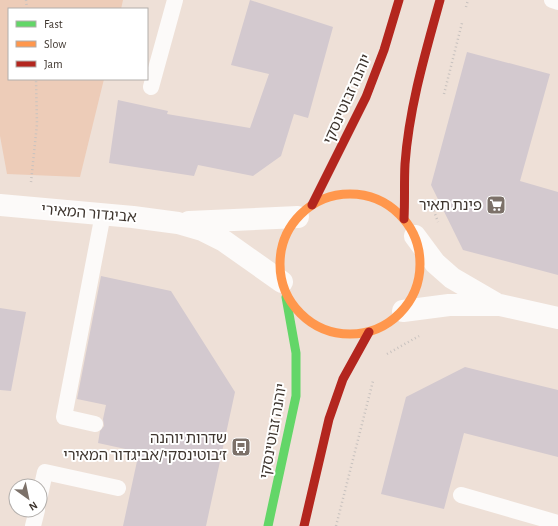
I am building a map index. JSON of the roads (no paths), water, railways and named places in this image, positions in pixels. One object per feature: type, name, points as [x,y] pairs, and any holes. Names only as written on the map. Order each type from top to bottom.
[{"type":"street","name":"יוהנה זבוטינסקי","points":[[305,211],[366,97],[384,50],[399,0]]},
{"type":"street","points":[[440,0],[421,69],[405,165],[410,228],[420,255],[420,275],[414,295],[403,311],[387,324],[369,332],[349,335],[329,332],[310,323],[295,309],[283,287],[280,264],[282,248],[288,232],[305,211],[331,197],[351,194],[371,197],[389,206],[410,228],[435,263],[452,278],[500,305]]},
{"type":"street","name":"אביגדור המאירי","points":[[0,205],[103,214],[178,223],[202,230],[224,241],[283,287]]},
{"type":"street","name":"אביגדור המאירי","points":[[178,223],[305,211]]},
{"type":"street","name":"יוהנה זבוטינסקי","points":[[268,526],[296,396],[296,353],[283,287]]},
{"type":"street","points":[[403,311],[450,306],[500,305],[558,318]]},
{"type":"street","points":[[304,526],[329,419],[343,379],[369,332]]},
{"type":"lane","points":[[151,87],[175,0]]},
{"type":"lane","points":[[552,0],[558,2]]},
{"type":"lane","points":[[95,424],[64,417],[103,214]]},
{"type":"lane","points":[[44,478],[45,472],[118,488]]},
{"type":"lane","points":[[461,495],[558,523]]},
{"type":"place","name":"פינת תאיר","points":[[496,205]]},
{"type":"place","name":"שדרות יוהנה ז׳בוטינסקי/אביגדור המאירי","points":[[241,447]]}]
